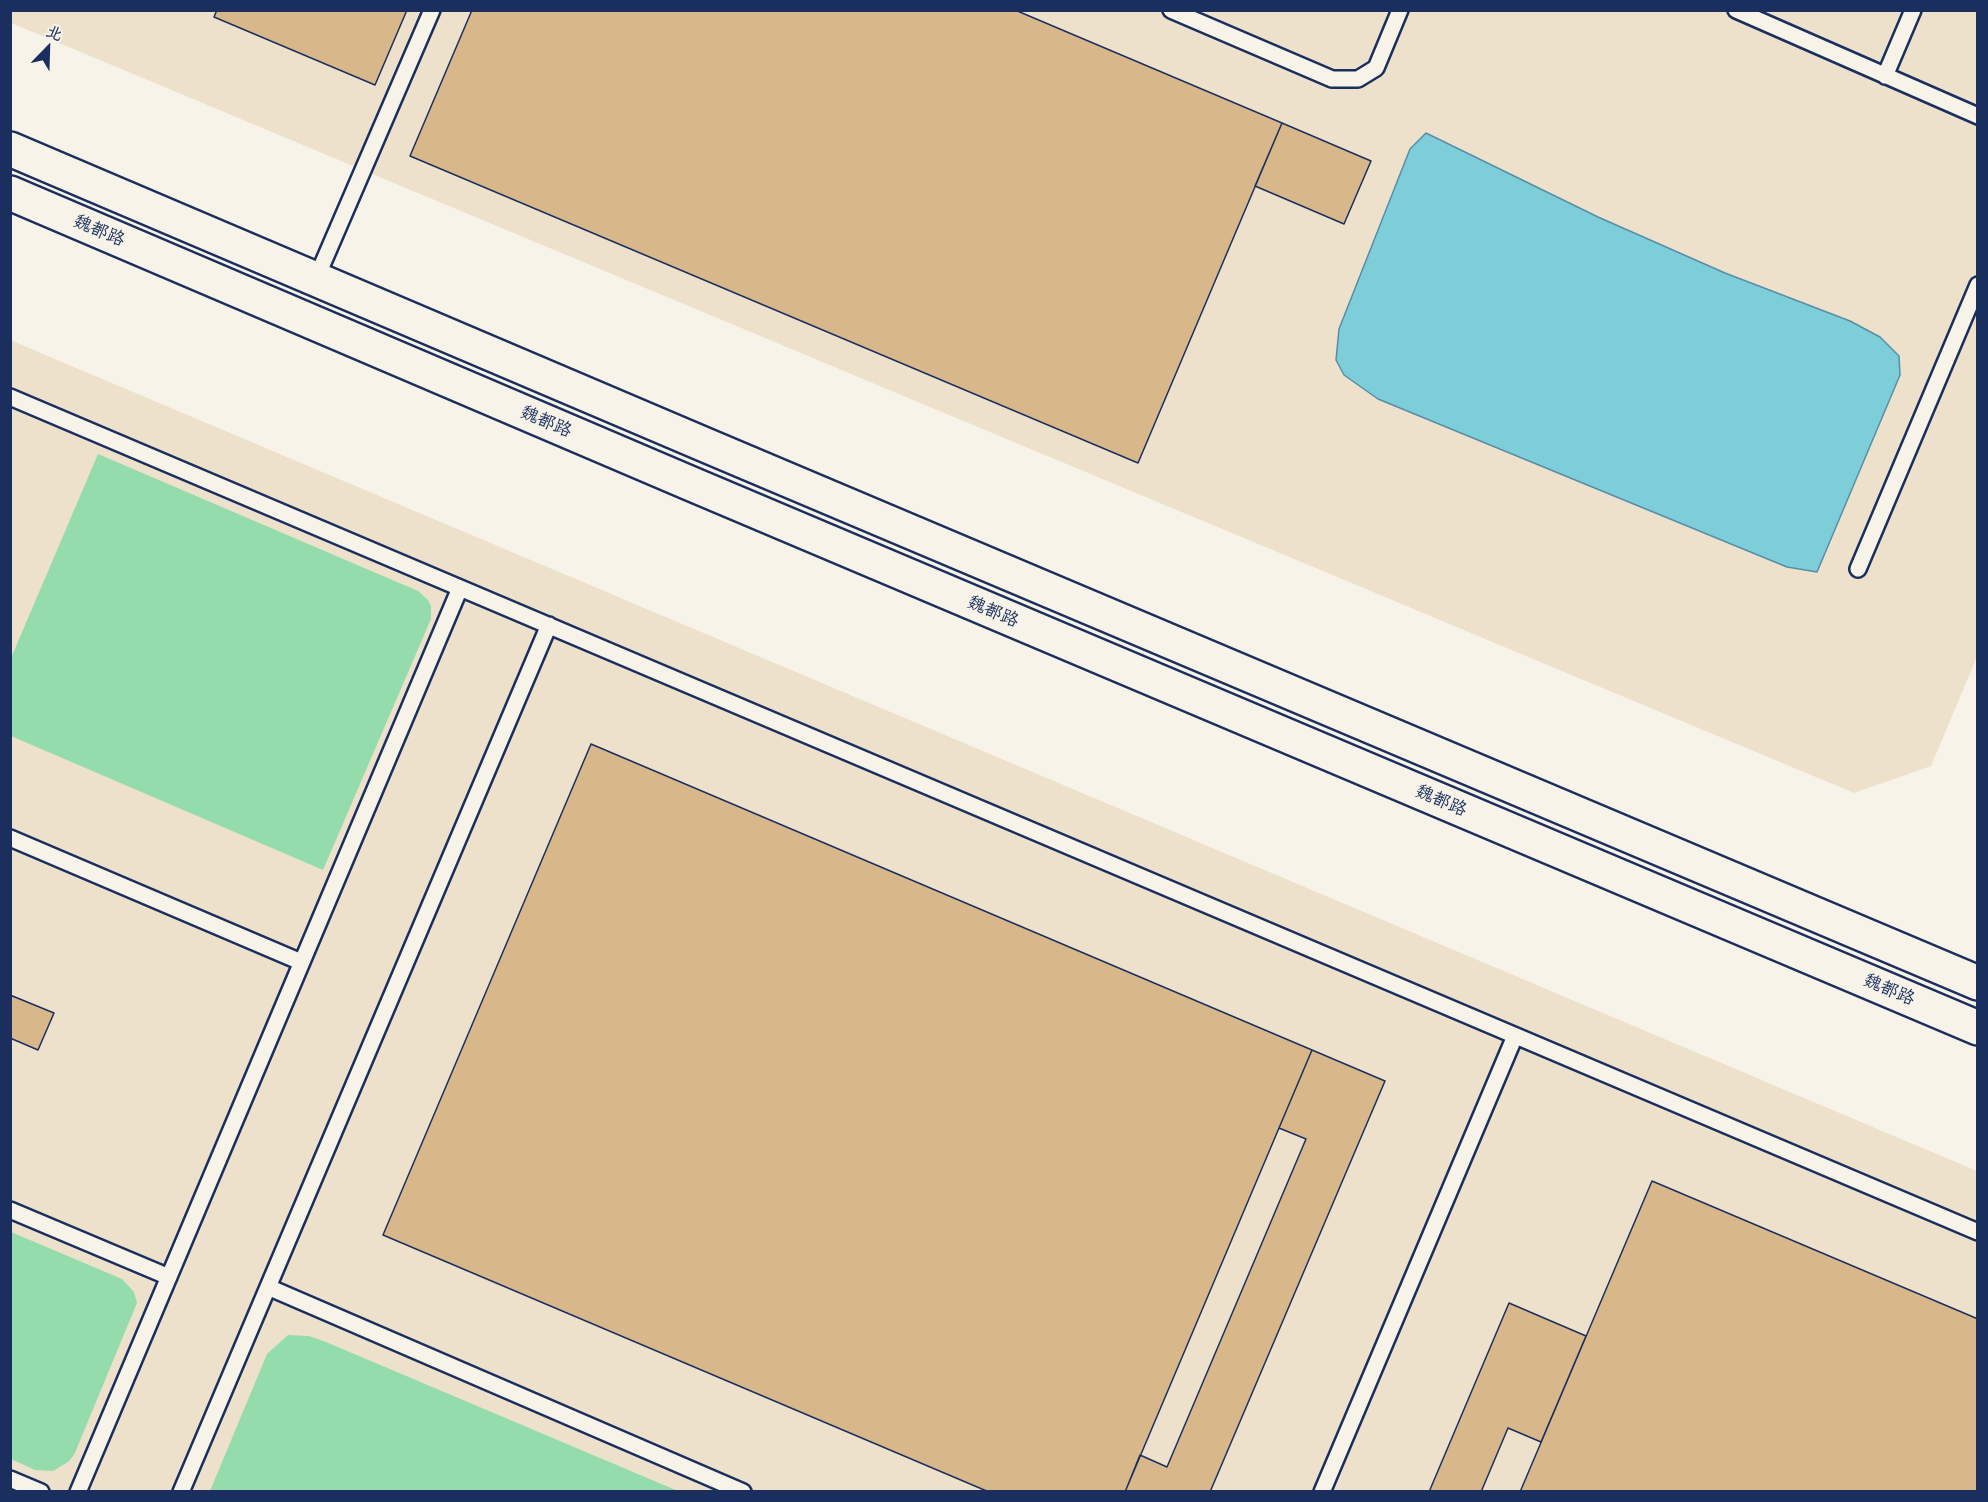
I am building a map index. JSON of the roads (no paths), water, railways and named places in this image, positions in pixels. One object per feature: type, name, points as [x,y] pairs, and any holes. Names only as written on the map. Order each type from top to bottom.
[{"type":"main road","points":[[10,148],[1977,983]]},
{"type":"main road","name":"魏都路","points":[[10,193],[1977,1028]]},
{"type":"lane","points":[[316,279],[432,10]]},
{"type":"lane","points":[[1171,10],[1332,79],[1358,79],[1376,68],[1400,10]]},
{"type":"lane","points":[[1736,10],[1977,116]]},
{"type":"lane","points":[[1885,76],[1912,10]]},
{"type":"lane","points":[[1858,569],[1977,285]]},
{"type":"lane","points":[[10,397],[1977,1232]]},
{"type":"lane","points":[[78,1491],[460,588]]},
{"type":"lane","points":[[181,1491],[549,625]]},
{"type":"lane","points":[[10,838],[302,962]]},
{"type":"lane","points":[[1322,1491],[1515,1036]]},
{"type":"lane","points":[[10,1210],[169,1277]]},
{"type":"lane","points":[[268,1287],[743,1491]]},
{"type":"lane","points":[[10,1479],[41,1491]]},
{"type":"water","points":[[1426,133],[1598,217],[1725,273],[1850,321],[1880,337],[1899,356],[1900,375],[1817,572],[1787,567],[1378,399],[1344,375],[1336,360],[1339,329],[1410,149]]}]
